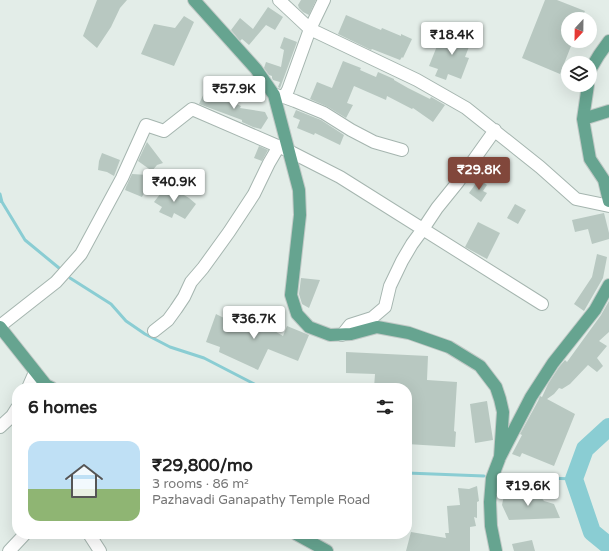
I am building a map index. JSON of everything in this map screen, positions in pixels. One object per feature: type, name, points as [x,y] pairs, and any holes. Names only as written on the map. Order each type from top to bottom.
[{"type":"main road","points":[[200,3],[279,96],[284,149],[298,190],[300,215],[291,296],[297,314],[309,327],[330,335],[351,334],[378,327],[409,333],[449,347],[480,366],[496,387],[503,412],[500,456]]},
{"type":"main road","points":[[597,58],[609,41]]},
{"type":"main road","points":[[587,92],[583,119],[590,159],[604,180],[609,201]]},
{"type":"main road","points":[[583,119],[609,111]]},
{"type":"main road","points":[[496,551],[491,526],[490,502],[492,478],[500,456],[534,391],[552,363],[595,310],[609,285]]},
{"type":"main road","points":[[0,327],[44,383]]},
{"type":"main road","points":[[305,539],[327,551]]},
{"type":"street","points":[[279,0],[310,29],[417,80],[466,108],[540,167],[576,199],[609,206]]},
{"type":"street","points":[[279,96],[288,90],[310,29],[324,0]]},
{"type":"street","points":[[279,96],[324,113],[374,142],[402,150]]},
{"type":"street","points":[[0,327],[56,282],[81,254],[122,178],[146,125],[164,131],[192,109],[284,149],[340,177],[542,304]]},
{"type":"street","points":[[342,335],[350,325],[372,318],[385,307],[390,286],[412,244],[495,130]]},
{"type":"street","points":[[154,331],[168,320],[176,309],[191,282],[229,232],[254,194],[269,163],[284,149]]},
{"type":"street","points":[[30,383],[35,372]]},
{"type":"street","points":[[0,427],[12,416]]},
{"type":"street","points":[[9,551],[20,539]]},
{"type":"street","points":[[92,539],[100,551]]},
{"type":"building","points":[[97,0],[127,0],[120,8],[111,27],[97,48],[83,36]]},
{"type":"building","points":[[301,0],[316,0],[309,15],[299,8],[298,5]]},
{"type":"building","points":[[545,0],[557,0],[585,11],[561,12],[561,48],[570,48],[567,56],[561,56],[560,74],[522,58]]},
{"type":"building","points":[[268,7],[283,17],[275,30],[266,25],[249,45],[242,39],[240,41],[231,30],[240,18],[253,29]]},
{"type":"building","points":[[346,15],[381,30],[382,28],[412,39],[403,58],[402,57],[400,60],[372,49],[371,50],[338,34]]},
{"type":"building","points":[[184,16],[194,22],[174,66],[141,54],[154,24],[175,28]]},
{"type":"building","points":[[450,30],[472,39],[465,57],[469,58],[461,79],[448,74],[446,80],[435,76],[438,69],[429,66],[437,46],[443,48]]},
{"type":"building","points":[[284,37],[297,42],[280,88],[278,87],[280,82],[273,80],[272,76],[269,75],[264,68],[266,62],[281,67],[284,50],[280,48]]},
{"type":"building","points":[[343,61],[361,68],[360,70],[376,77],[378,72],[430,99],[431,97],[445,105],[433,122],[413,108],[412,109],[387,96],[386,100],[354,86],[347,103],[353,105],[346,118],[328,107],[310,99],[317,82],[332,88]]},
{"type":"building","points":[[206,89],[217,96],[241,106],[240,108],[265,112],[268,118],[261,129],[242,122],[242,120],[199,104]]},
{"type":"building","points":[[296,110],[321,120],[344,135],[340,145],[315,133],[314,135],[297,128],[300,120],[293,117]]},
{"type":"building","points":[[147,142],[163,163],[157,165],[152,171],[138,161]]},
{"type":"building","points":[[259,146],[268,150],[262,161],[254,158]]},
{"type":"building","points":[[102,153],[120,160],[114,176],[107,172],[98,170]]},
{"type":"building","points":[[132,174],[148,175],[146,189],[142,197],[125,190]]},
{"type":"building","points":[[479,179],[487,185],[483,191],[487,193],[481,202],[469,193]]},
{"type":"building","points":[[167,185],[196,204],[185,219],[174,213],[172,218],[159,212],[162,207],[154,202]]},
{"type":"building","points":[[515,204],[526,210],[518,224],[507,218]]},
{"type":"building","points":[[604,213],[609,239],[592,244],[588,229],[575,232],[572,220]]},
{"type":"building","points":[[478,222],[500,233],[487,259],[465,247]]},
{"type":"building","points":[[597,254],[607,257],[603,278],[584,311],[574,304],[592,277]]},
{"type":"building","points":[[301,278],[320,280],[309,308],[302,304],[299,294]]},
{"type":"building","points":[[609,301],[609,332],[599,341],[607,346],[597,358],[603,366],[597,372],[588,365],[570,384],[562,389],[559,388],[547,399],[575,414],[554,466],[522,453],[520,457],[512,454],[522,435],[520,434],[540,396],[542,397],[559,367],[565,360],[567,362],[601,315]]},
{"type":"building","points":[[234,311],[251,317],[283,336],[287,326],[309,335],[298,361],[268,349],[258,370],[219,352],[220,347],[206,342],[216,314],[230,321]]},
{"type":"building","points":[[346,352],[428,356],[427,380],[457,382],[454,431],[456,432],[455,447],[412,444],[412,383],[374,383],[375,374],[346,373]]},
{"type":"building","points":[[487,401],[493,440],[475,443],[470,404]]},
{"type":"building","points":[[477,486],[479,501],[477,502],[477,518],[474,517],[476,526],[470,527],[470,551],[406,551],[409,539],[412,539],[412,532],[446,538],[445,533],[449,533],[447,506],[460,505],[458,488],[469,489]]},
{"type":"building","points":[[538,493],[544,501],[554,504],[560,518],[509,520],[502,505],[504,495]]},
{"type":"building","points":[[532,540],[535,551],[514,551],[512,544]]},
{"type":"waterway","points":[[0,194],[2,202]]},
{"type":"waterway","points":[[0,201],[25,240],[59,268]]},
{"type":"waterway","points":[[70,278],[111,304],[126,321],[145,334],[170,347],[204,358],[252,383]]},
{"type":"waterway","points":[[609,427],[585,449],[574,479],[592,532],[609,546]]},
{"type":"waterway","points":[[412,473],[484,476]]},
{"type":"waterway","points":[[503,476],[535,479],[574,479]]}]
